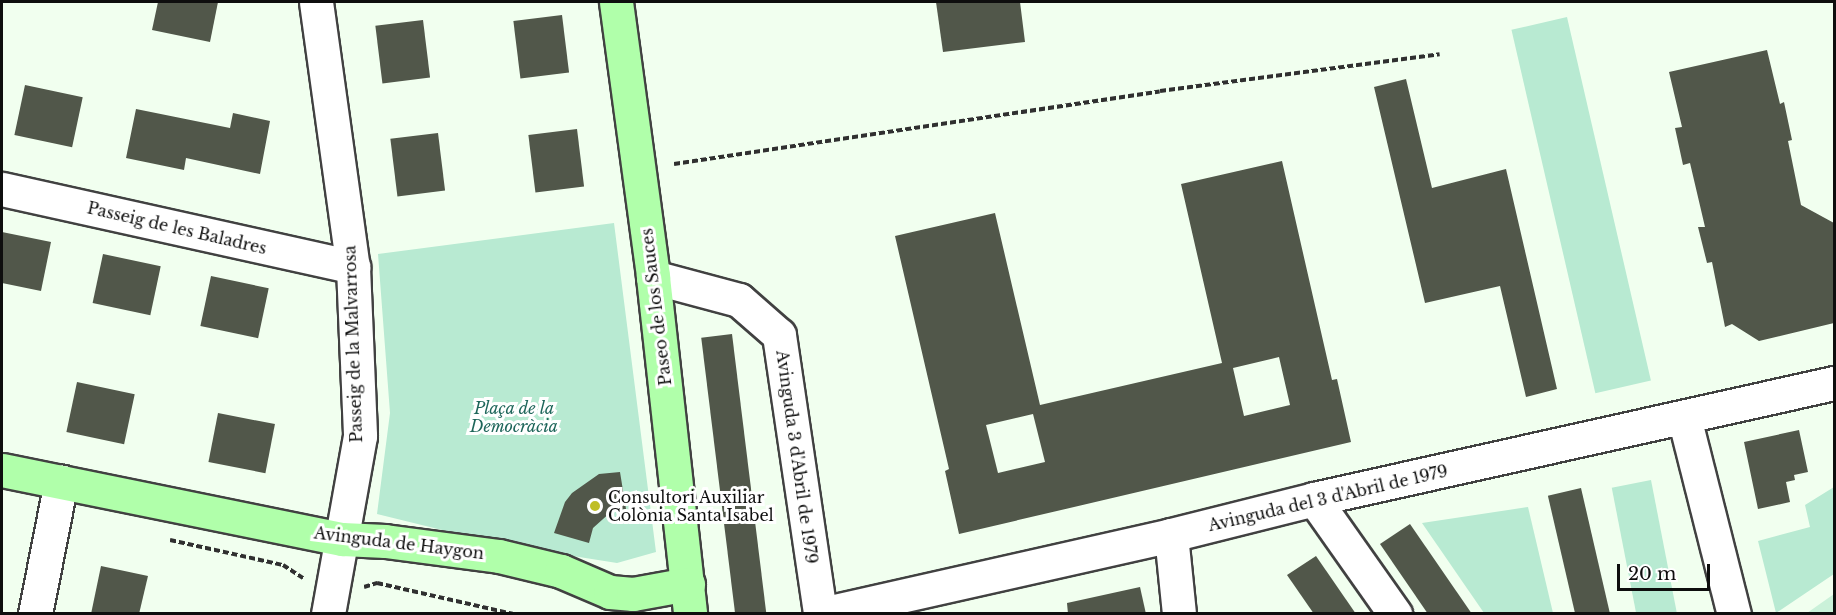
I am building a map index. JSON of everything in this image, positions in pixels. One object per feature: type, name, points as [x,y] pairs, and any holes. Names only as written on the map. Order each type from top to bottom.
[{"type":"street","name":"Passeig de la Malvarrosa","points":[[316,2],[353,267],[360,436],[329,605]]},
{"type":"street","name":"Paseo de los Sauces","points":[[616,2],[653,277],[689,599]]},
{"type":"street","name":"Passeig de les Baladres","points":[[2,189],[353,267]]},
{"type":"street","name":"Avinguda 3 d'Abril de 1979","points":[[653,277],[739,300],[780,334],[820,614]]},
{"type":"street","name":"Avinguda del 3 d'Abril de 1979","points":[[820,614],[1171,535],[1314,499],[1834,383]]},
{"type":"street","points":[[1684,417],[1734,614]]},
{"type":"street","name":"Avinguda de Haygon","points":[[2,470],[60,491]]},
{"type":"street","name":"Avinguda de Haygon","points":[[2,487],[60,491],[341,548],[502,576],[559,589],[586,601],[606,614]]},
{"type":"street","points":[[35,614],[60,491]]},
{"type":"street","points":[[1314,499],[1395,614]]},
{"type":"street","points":[[1171,535],[1179,614]]},
{"type":"street","name":"Avinguda de Haygon","points":[[341,548],[385,541],[499,556],[561,571],[610,592],[689,599]]},
{"type":"path","points":[[674,164],[1160,91],[1440,54]]},
{"type":"path","points":[[168,539],[283,565],[329,605],[377,583],[513,614]]},
{"type":"green space","points":[[1567,17],[1651,380],[1595,393],[1511,30]]},
{"type":"green space","name":"Plaça de la Democràcia","points":[[614,223],[656,552],[617,563],[503,545],[377,514],[390,413],[378,254]]},
{"type":"green space","points":[[1651,480],[1677,614],[1636,614],[1612,488]]},
{"type":"green space","points":[[1834,487],[1834,574],[1776,613],[1758,541],[1810,527],[1805,505]]},
{"type":"green space","points":[[1528,507],[1553,613],[1484,613],[1422,523]]},
{"type":"green space","points":[[1834,594],[1834,613],[1807,613]]},
{"type":"building","points":[[158,2],[218,2],[210,42],[152,30]]},
{"type":"building","points":[[936,2],[1020,2],[1025,42],[943,52]]},
{"type":"building","points":[[562,15],[569,73],[520,79],[513,21]]},
{"type":"building","points":[[423,20],[430,78],[382,83],[375,26]]},
{"type":"building","points":[[1767,50],[1780,104],[1784,102],[1792,140],[1788,141],[1801,205],[1834,223],[1834,323],[1759,341],[1732,324],[1725,327],[1712,262],[1707,263],[1698,227],[1705,227],[1690,163],[1683,165],[1675,128],[1682,127],[1669,72]]},
{"type":"building","points":[[1406,79],[1432,188],[1506,169],[1557,389],[1526,397],[1500,286],[1425,303],[1374,87]]},
{"type":"building","points":[[25,85],[83,97],[72,147],[14,135]]},
{"type":"building","points":[[136,109],[230,128],[233,113],[270,121],[260,174],[186,158],[184,170],[126,158]]},
{"type":"building","points":[[577,129],[584,187],[535,193],[528,135]]},
{"type":"building","points":[[438,133],[445,191],[397,196],[390,139]]},
{"type":"building","points":[[1282,161],[1332,380],[1337,379],[1351,442],[959,534],[945,471],[949,469],[895,236],[995,213],[1040,405],[1222,363],[1181,184]],"holes":[[[1279,357],[1290,405],[1244,416],[1233,368]],[[1033,414],[1045,462],[998,473],[986,425]]]},
{"type":"building","points":[[2,232],[51,242],[41,291],[2,283]]},
{"type":"building","points":[[103,254],[161,266],[150,315],[93,303]]},
{"type":"building","points":[[211,276],[269,288],[258,338],[200,326]]},
{"type":"building","points":[[732,334],[766,614],[735,614],[701,338]]},
{"type":"building","points":[[77,382],[135,394],[124,444],[66,432]]},
{"type":"building","points":[[218,413],[275,424],[265,473],[208,462]]},
{"type":"building","points":[[1799,430],[1808,472],[1794,475],[1795,480],[1786,482],[1790,502],[1758,509],[1744,442]]},
{"type":"building","name":"Consultori Auxiliar Colònia Santa Isabel","points":[[620,472],[626,509],[612,511],[593,528],[589,543],[554,533],[565,502],[572,493],[599,474]]},
{"type":"building","points":[[1581,488],[1610,614],[1575,614],[1548,496]]},
{"type":"building","points":[[1410,524],[1472,614],[1428,614],[1380,544]]},
{"type":"building","points":[[1316,556],[1356,614],[1314,614],[1287,575]]},
{"type":"building","points":[[101,566],[148,576],[139,614],[91,614]]},
{"type":"building","points":[[1140,587],[1146,614],[1068,614],[1067,603]]},
{"type":"place","name":"Consultori Auxiliar Colònia Santa Isabel","points":[[595,506]]}]
